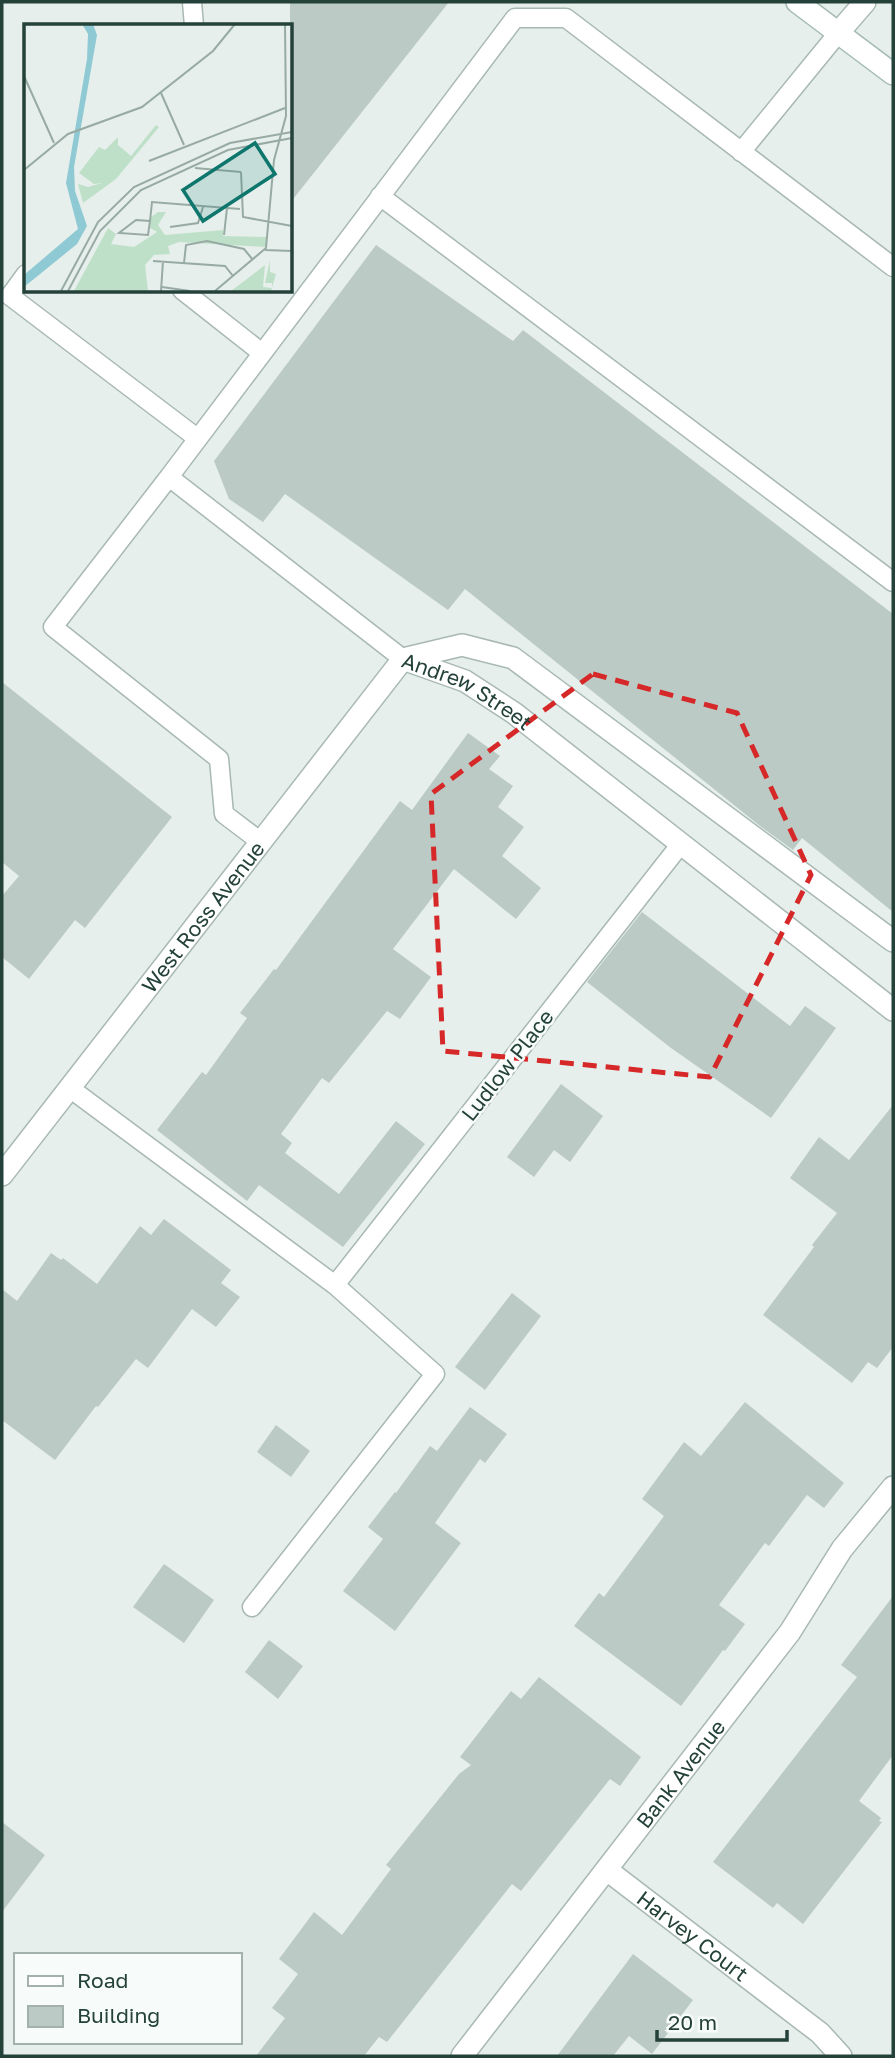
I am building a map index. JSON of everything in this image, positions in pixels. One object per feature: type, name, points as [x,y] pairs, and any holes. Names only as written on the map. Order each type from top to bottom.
[{"type":"street","points":[[797,2],[893,74]]},
{"type":"street","points":[[839,32],[866,2]]},
{"type":"street","name":"Andrew Street","points":[[403,659],[462,645],[513,658],[893,941]]},
{"type":"street","name":"West Ross Avenue","points":[[2,1175],[403,659]]},
{"type":"street","name":"Andrew Street","points":[[403,659],[466,681],[514,713],[893,1010]]},
{"type":"street","name":"Bank Avenue","points":[[462,2056],[790,1632],[842,1549],[893,1487]]},
{"type":"street","name":"Harvey Court","points":[[607,1870],[820,2033],[841,2056]]},
{"type":"lane","points":[[192,2],[194,24]]},
{"type":"lane","points":[[261,842],[224,814],[219,759],[53,627],[515,18],[566,18],[893,267]]},
{"type":"lane","points":[[741,152],[839,32]]},
{"type":"lane","points":[[380,196],[893,582]]},
{"type":"lane","points":[[24,277],[10,296],[197,438]]},
{"type":"lane","points":[[185,292],[262,353]]},
{"type":"lane","points":[[169,477],[403,659]]},
{"type":"lane","name":"Ludlow Place","points":[[335,1285],[680,845]]},
{"type":"lane","points":[[71,1089],[335,1285],[435,1374],[252,1607]]},
{"type":"highlighted area","points":[[593,674],[737,713],[811,875],[710,1077],[443,1051],[431,794]]},
{"type":"building","points":[[290,2],[449,2],[292,200],[292,24]]},
{"type":"building","points":[[376,245],[513,341],[523,330],[893,614],[893,912],[802,838],[793,850],[760,826],[465,589],[448,610],[285,494],[263,522],[229,499],[214,461]]},
{"type":"building","points":[[2,682],[172,817],[85,928],[75,920],[29,979],[2,957],[2,896],[19,876],[2,862]]},
{"type":"building","points":[[468,733],[500,756],[489,769],[513,786],[498,807],[524,827],[502,856],[541,888],[516,919],[454,869],[393,949],[431,977],[400,1019],[387,1011],[329,1083],[322,1078],[281,1134],[292,1143],[285,1153],[339,1194],[396,1121],[425,1144],[343,1247],[259,1185],[247,1201],[157,1130],[202,1072],[206,1075],[247,1018],[240,1013],[274,969],[276,970],[400,801],[412,810]]},
{"type":"building","points":[[642,912],[790,1026],[805,1006],[836,1028],[771,1118],[671,1048],[587,982]]},
{"type":"building","points":[[561,1084],[603,1116],[570,1162],[554,1150],[534,1177],[507,1157]]},
{"type":"building","points":[[893,1105],[893,1347],[877,1368],[868,1362],[852,1383],[763,1315],[837,1213],[790,1178],[819,1137],[849,1160]]},
{"type":"building","points":[[164,1219],[231,1270],[221,1283],[240,1297],[216,1327],[192,1309],[148,1368],[136,1359],[55,1460],[2,1420],[2,1289],[17,1301],[51,1253],[61,1260],[63,1258],[97,1284],[140,1226],[151,1235]]},
{"type":"building","points":[[512,1293],[541,1316],[485,1390],[455,1367]]},
{"type":"building","points":[[745,1402],[844,1483],[824,1508],[807,1495],[769,1546],[765,1543],[719,1605],[745,1624],[681,1706],[574,1626],[599,1593],[604,1597],[664,1516],[642,1499],[684,1442],[701,1456]]},
{"type":"building","points":[[470,1407],[507,1434],[485,1463],[480,1459],[435,1523],[461,1543],[395,1631],[343,1591],[383,1539],[368,1527],[430,1446],[437,1451]]},
{"type":"building","points":[[276,1425],[310,1451],[291,1477],[257,1452]]},
{"type":"building","points":[[164,1564],[214,1600],[184,1643],[133,1607]]},
{"type":"building","points":[[893,1596],[893,1755],[859,1801],[881,1818],[879,1821],[882,1822],[803,1924],[777,1903],[773,1908],[713,1862],[857,1677],[841,1665]]},
{"type":"building","points":[[269,1640],[303,1666],[278,1699],[245,1672]]},
{"type":"building","points":[[539,1677],[641,1757],[620,1786],[610,1779],[521,1891],[512,1884],[387,2042],[379,2037],[364,2056],[256,2056],[285,2018],[272,2008],[298,1974],[279,1959],[314,1912],[342,1935],[391,1869],[386,1865],[459,1774],[471,1765],[460,1757],[511,1691],[521,1699]]},
{"type":"building","points":[[2,1822],[45,1855],[2,1912]]},
{"type":"building","points":[[633,1954],[693,2000],[652,2054],[629,2036],[613,2056],[557,2056]]}]
